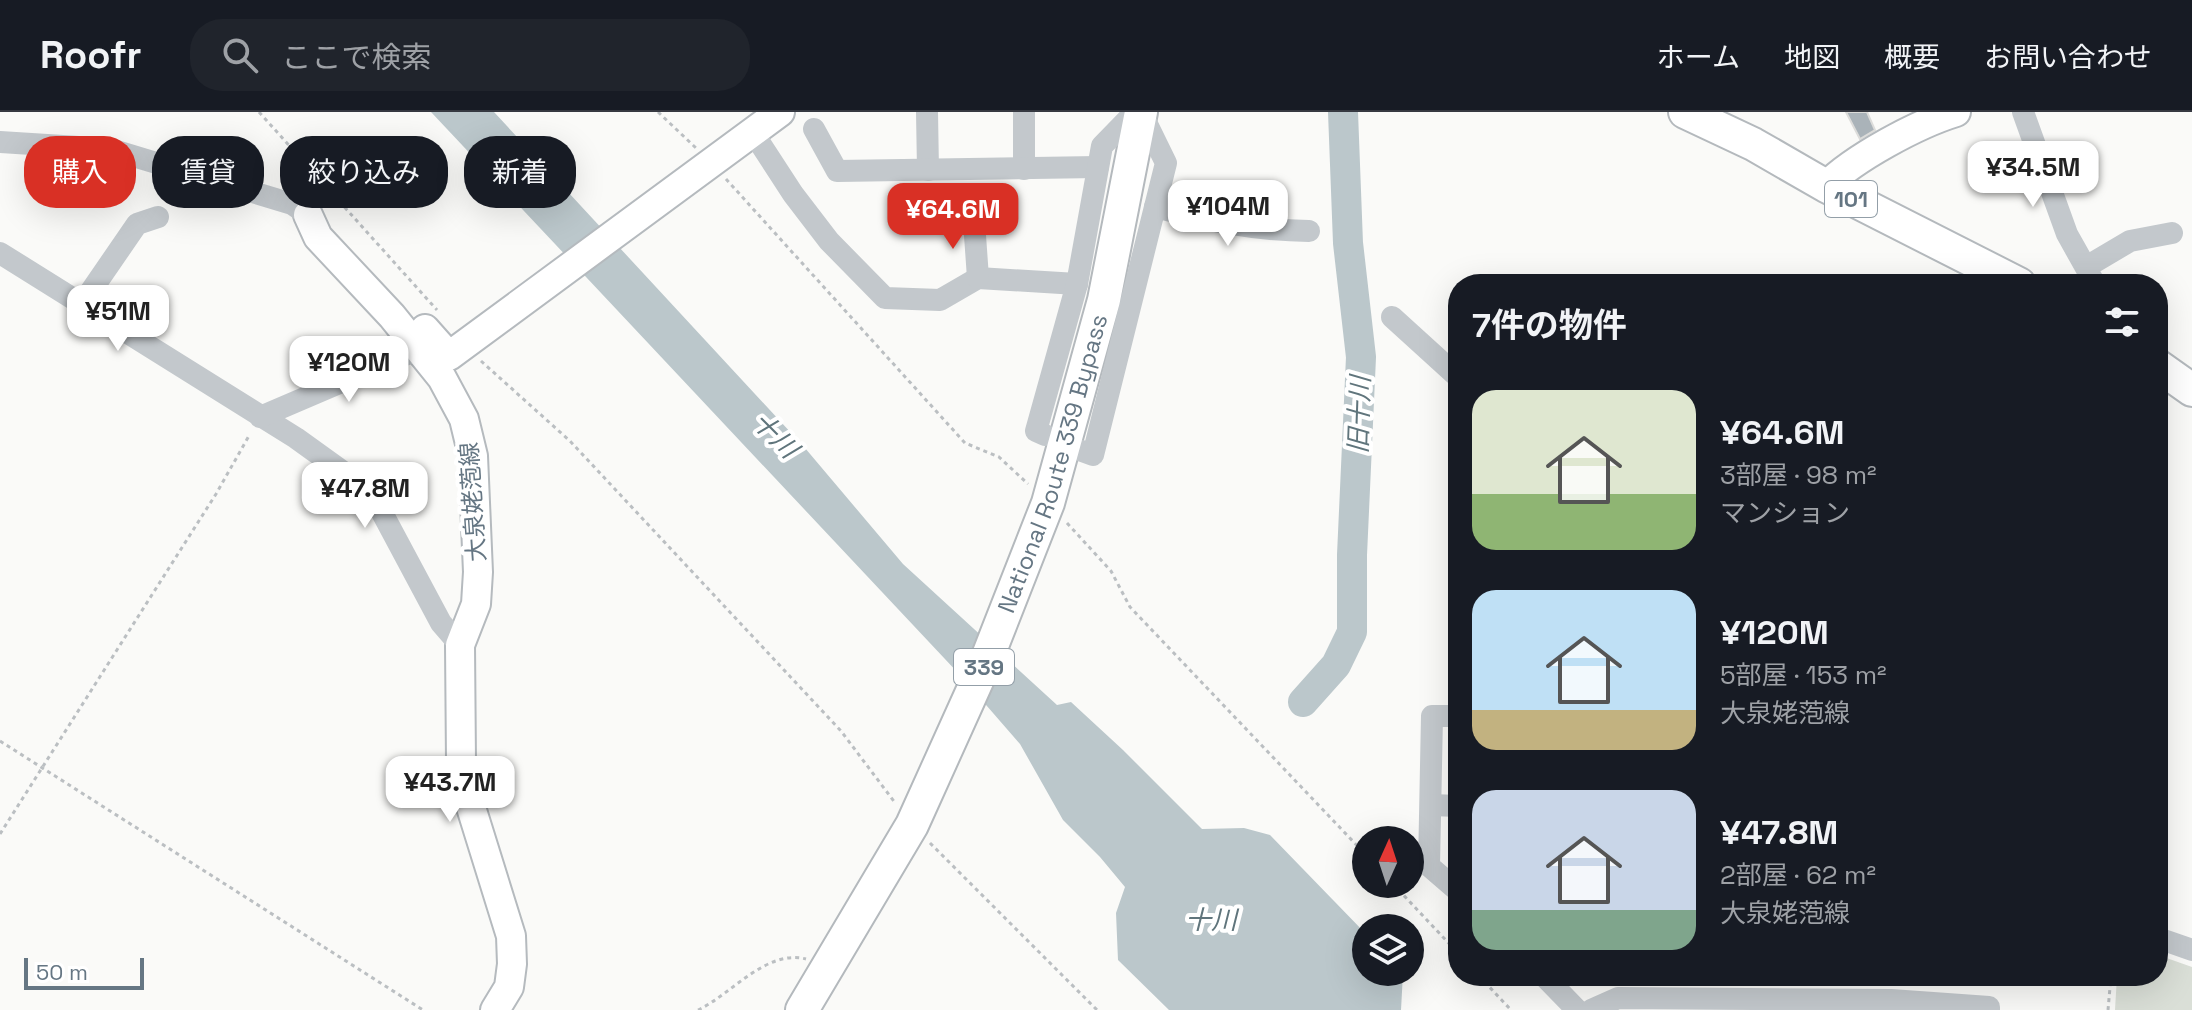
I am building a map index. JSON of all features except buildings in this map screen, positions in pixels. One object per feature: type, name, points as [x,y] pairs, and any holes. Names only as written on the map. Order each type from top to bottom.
[{"type":"highway","name":"National Route 339 Bypass","points":[[802,1010],[914,819],[986,661],[1045,509],[1104,300],[1141,112]]},
{"type":"highway","name":"101","points":[[1685,112],[1753,144],[1826,186],[1999,274]]},
{"type":"highway","points":[[2168,373],[2192,390]]},
{"type":"main road","points":[[308,215],[338,234],[449,356],[780,112]]},
{"type":"main road","points":[[1826,186],[1840,172],[1933,119],[1956,112]]},
{"type":"main road","name":"大泉姥萢線","points":[[308,215],[318,237],[442,378],[464,419],[473,456],[478,572],[476,604],[460,645],[461,762],[470,804],[511,936],[509,987],[495,1010]]},
{"type":"street","points":[[927,112],[928,170]]},
{"type":"street","points":[[1024,112],[1024,169]]},
{"type":"street","points":[[1045,435],[1036,431],[1077,284],[1102,146],[1135,112]]},
{"type":"street","points":[[1082,451],[1093,455],[1166,163],[1141,112]]},
{"type":"street","points":[[2023,112],[2067,234],[2090,274]]},
{"type":"street","points":[[814,129],[837,171],[1098,167]]},
{"type":"street","points":[[752,131],[793,194],[829,241],[885,298],[940,300],[978,278],[1077,284]]},
{"type":"street","points":[[0,142],[110,149],[292,204],[308,215]]},
{"type":"street","points":[[1155,207],[1261,230],[1309,231]]},
{"type":"street","points":[[82,304],[137,224],[158,217]]},
{"type":"street","points":[[974,221],[978,278]]},
{"type":"street","points":[[2092,274],[2130,241],[2172,233]]},
{"type":"street","points":[[0,253],[296,438],[371,492],[441,623],[460,645]]},
{"type":"street","points":[[1392,317],[1448,368]]},
{"type":"street","points":[[260,417],[419,349]]},
{"type":"street","points":[[1448,716],[1432,716],[1429,866],[1448,882]]},
{"type":"street","points":[[1431,805],[1448,806]]},
{"type":"street","points":[[2168,942],[2192,950]]},
{"type":"street","points":[[1554,986],[1577,1010]]},
{"type":"street","points":[[1591,1010],[1618,998],[1989,1007],[1989,1010]]},
{"type":"path","points":[[259,112],[439,313]]},
{"type":"path","points":[[658,112],[711,162],[965,443],[999,457],[1045,509],[1111,571],[1130,607],[1352,840]]},
{"type":"path","points":[[467,344],[480,360],[570,441],[841,731],[914,819],[1097,1010]]},
{"type":"path","points":[[0,834],[216,494],[260,417]]},
{"type":"path","points":[[0,741],[423,1010]]},
{"type":"path","points":[[1406,898],[1448,942]]},
{"type":"path","points":[[698,1010],[770,963],[792,955],[829,965]]},
{"type":"path","points":[[1488,986],[1511,1010]]},
{"type":"path","points":[[2108,1010],[2110,986]]},
{"type":"shaded area","points":[[2168,959],[2192,967],[2192,1010],[2115,1010],[2116,986],[2168,986]]},
{"type":"water","name":"十川","points":[[431,112],[494,112],[516,136],[464,136],[464,147]]},
{"type":"water","name":"十川","points":[[576,201],[805,448],[903,564],[1057,705],[1071,702],[1202,829],[1244,828],[1270,835],[1352,920],[1352,986],[1402,986],[1401,1010],[1169,1010],[1118,960],[1116,913],[1125,887],[1063,820],[1020,744],[960,675],[521,208],[576,208]]},
{"type":"waterway","name":"旧十川","points":[[1303,702],[1336,665],[1352,632],[1352,555],[1361,357],[1348,243],[1343,112]]}]
